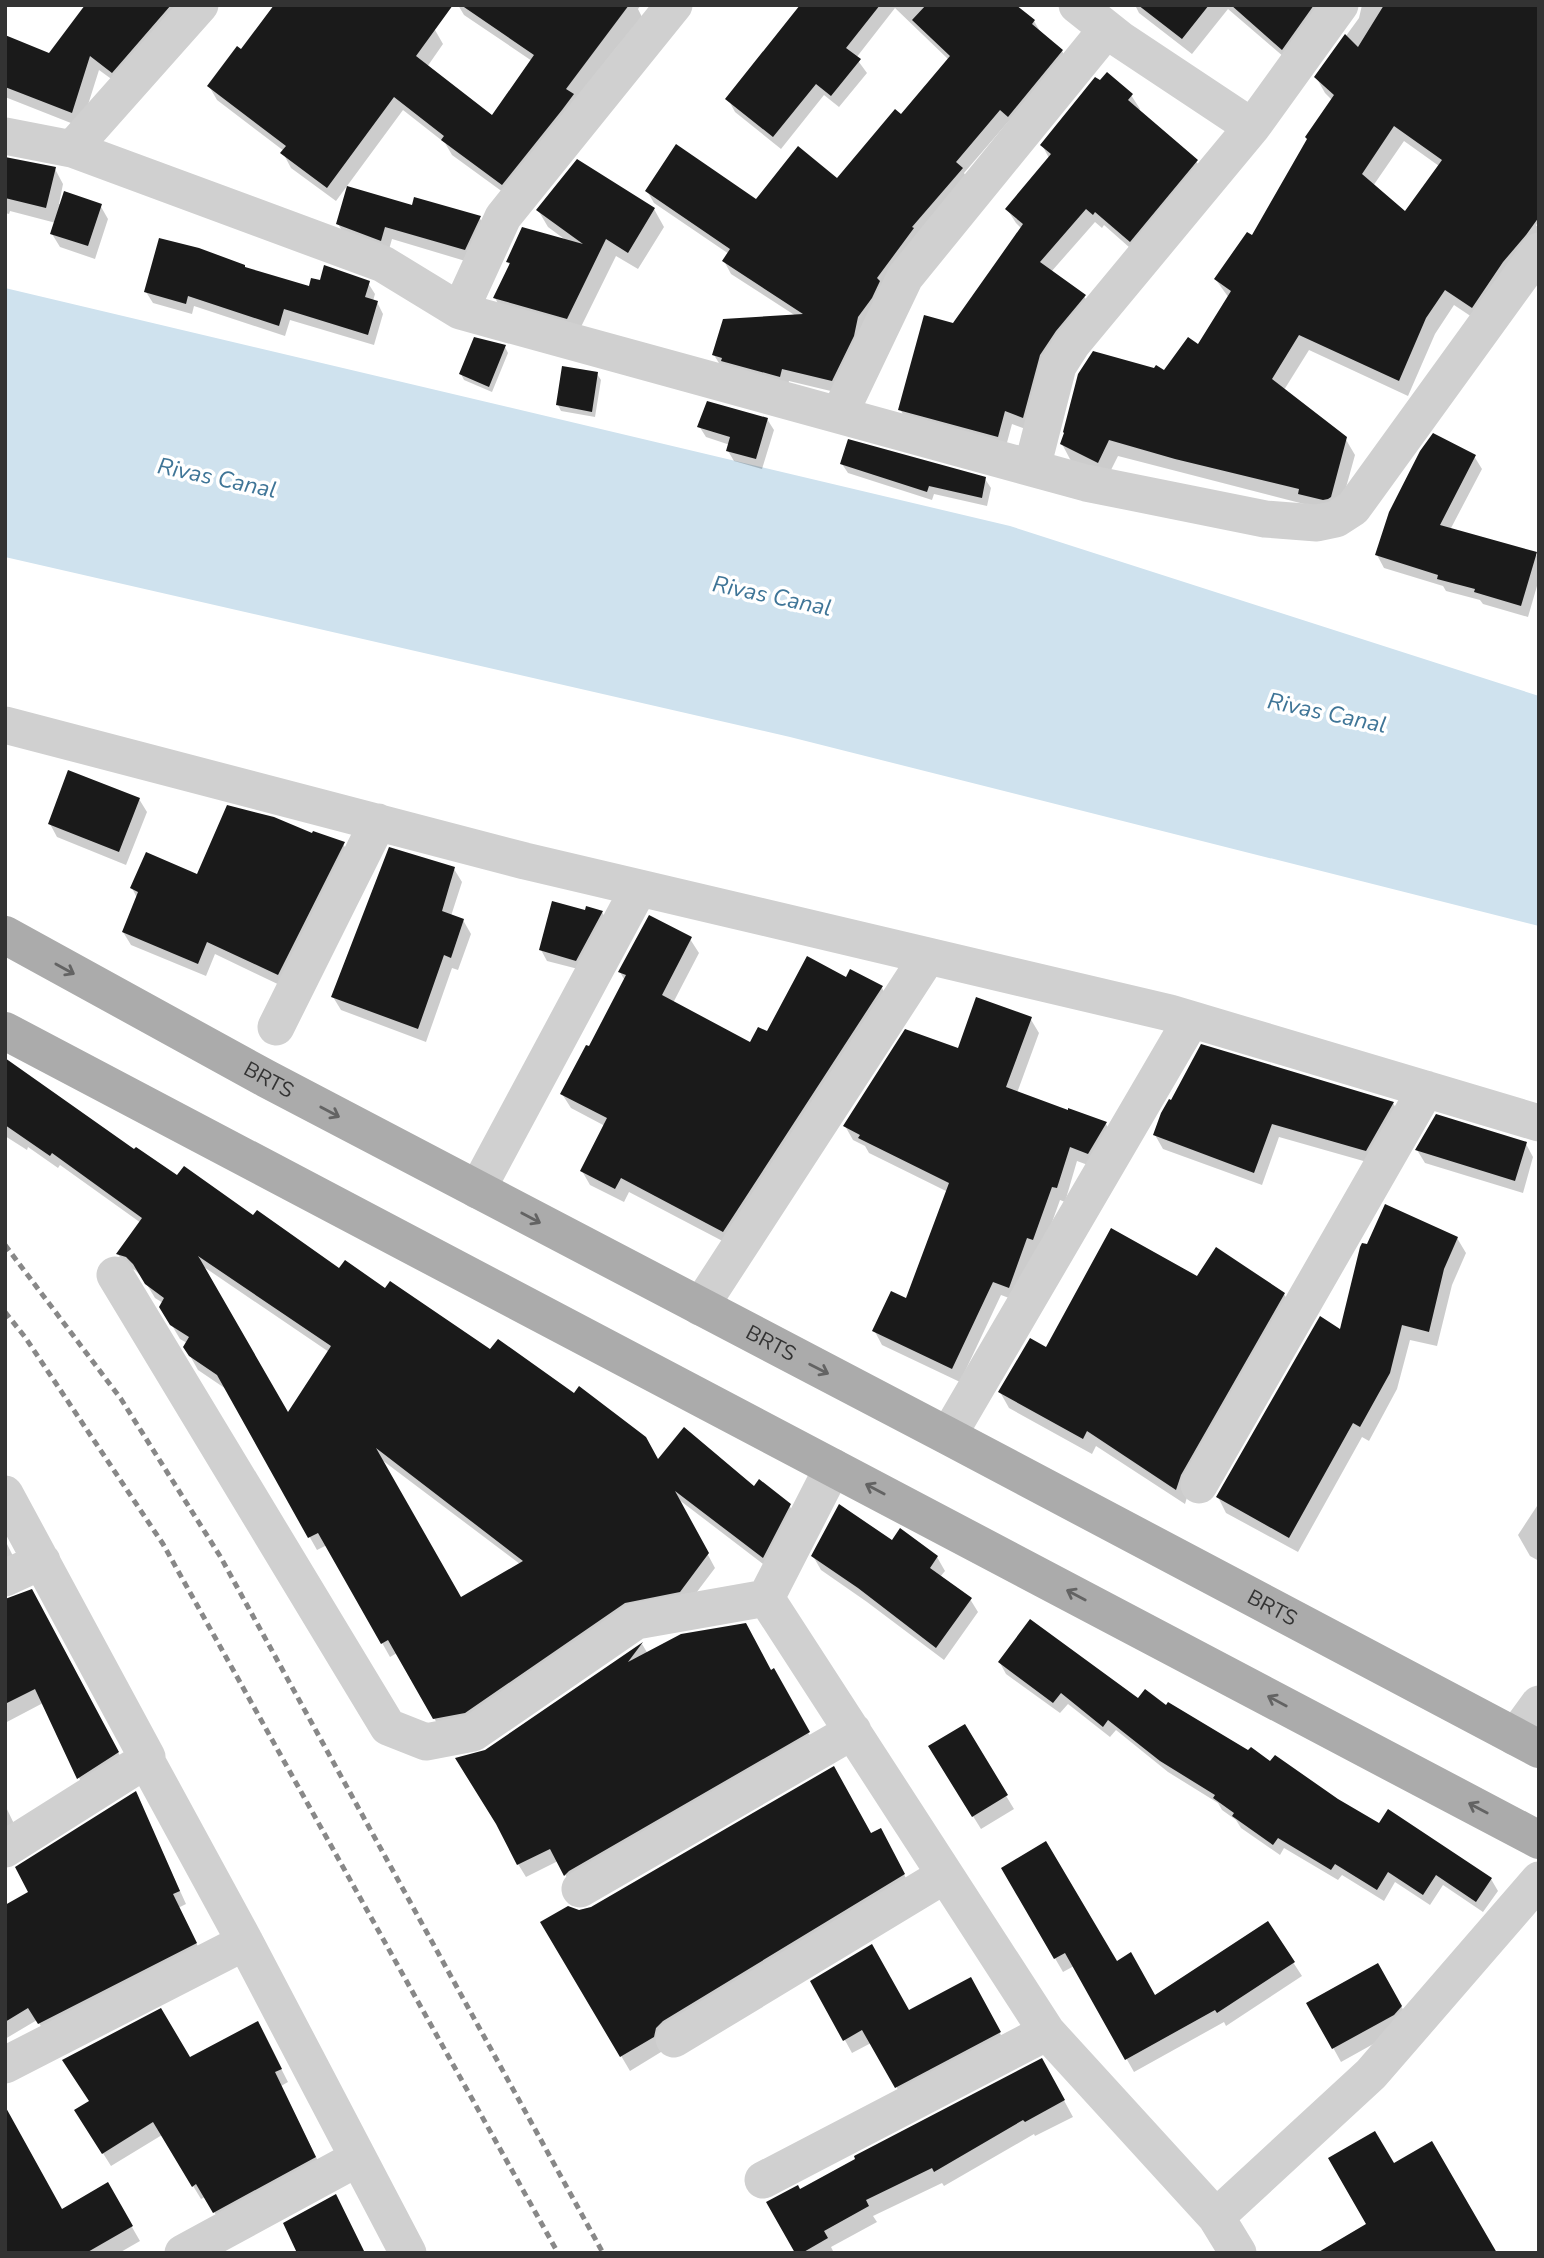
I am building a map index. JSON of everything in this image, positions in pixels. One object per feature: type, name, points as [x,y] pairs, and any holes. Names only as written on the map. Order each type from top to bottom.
[{"type":"main road","name":"BRTS","points":[[5,935],[267,1079],[1527,1743]]},
{"type":"main road","points":[[5,1031],[1539,1840]]},
{"type":"street","points":[[72,149],[200,5]]},
{"type":"street","points":[[460,311],[503,217],[674,5]]},
{"type":"street","points":[[1077,5],[1107,29],[1252,127]]},
{"type":"street","points":[[1032,468],[1058,366],[1072,344],[1252,127],[1340,5]]},
{"type":"street","points":[[839,415],[905,277],[1107,29]]},
{"type":"street","points":[[5,136],[72,149],[383,264],[460,311],[1086,483],[1265,519],[1317,523],[1336,519],[1353,509],[1539,251]]},
{"type":"street","points":[[5,725],[639,888],[1191,1020],[1539,1123]]},
{"type":"street","points":[[276,1027],[378,822]]},
{"type":"street","points":[[477,1190],[639,888]]},
{"type":"street","points":[[701,1307],[928,957]]},
{"type":"street","points":[[948,1436],[1191,1020]]},
{"type":"street","points":[[1199,1485],[1426,1089]]},
{"type":"street","points":[[115,1275],[388,1727],[426,1742],[473,1733],[636,1621],[766,1598]]},
{"type":"street","points":[[766,1598],[833,1467]]},
{"type":"street","points":[[5,1494],[148,1757],[146,1760],[408,2253]]},
{"type":"street","points":[[5,1578],[42,1561]]},
{"type":"street","points":[[766,1598],[1047,2032],[1216,2217],[1238,2253]]},
{"type":"street","points":[[1527,1743],[1539,1704]]},
{"type":"street","points":[[580,1889],[853,1731]]},
{"type":"street","points":[[5,1849],[146,1760]]},
{"type":"street","points":[[674,2039],[945,1875]]},
{"type":"street","points":[[1216,2217],[1371,2074],[1539,1881]]},
{"type":"street","points":[[5,2065],[245,1942]]},
{"type":"street","points":[[763,2180],[1047,2032]]},
{"type":"street","points":[[183,2253],[358,2158]]},
{"type":"water","name":"Rivas Canal","points":[[5,288],[1010,526],[1539,696],[1539,926],[790,737],[5,557]]},
{"type":"building","points":[[85,5],[171,5],[112,73],[90,56],[72,113],[5,87],[5,35],[49,53]]},
{"type":"building","points":[[274,5],[453,5],[416,56],[492,115],[534,55],[461,5],[629,5],[566,89],[574,94],[502,185],[441,140],[444,136],[394,97],[327,188],[280,153],[286,146],[207,86],[237,46],[241,49]]},
{"type":"building","points":[[800,5],[880,5],[846,48],[861,59],[831,96],[816,84],[773,137],[725,99]]},
{"type":"building","points":[[926,5],[1016,5],[1035,20],[1032,24],[1063,50],[1008,117],[1000,110],[956,162],[963,168],[912,227],[914,228],[877,278],[880,281],[858,317],[854,336],[832,381],[782,369],[780,377],[721,361],[722,358],[712,355],[723,319],[803,314],[722,261],[730,249],[645,191],[676,144],[756,199],[798,146],[837,178],[895,109],[901,114],[950,56],[912,20]]},
{"type":"building","points":[[1138,5],[1209,5],[1182,39]]},
{"type":"building","points":[[1231,5],[1314,5],[1282,50]]},
{"type":"building","points":[[1384,5],[1539,5],[1539,217],[1503,262],[1472,308],[1445,290],[1426,318],[1399,381],[1299,335],[1272,379],[1347,437],[1331,497],[1323,500],[1298,494],[1299,489],[1109,440],[1098,463],[1060,444],[1078,374],[1093,351],[1154,368],[1156,365],[1164,370],[1188,337],[1198,344],[1231,291],[1214,279],[1247,232],[1252,235],[1307,139],[1305,137],[1334,95],[1314,77],[1345,34],[1358,47]],"holes":[[[1394,126],[1442,160],[1405,211],[1362,174]]]},
{"type":"building","points":[[1107,72],[1133,94],[1128,100],[1198,160],[1130,242],[1095,212],[1093,215],[1086,209],[1040,262],[1086,295],[1040,355],[1023,418],[1005,411],[998,437],[898,410],[924,315],[953,323],[1023,224],[1005,209],[1051,154],[1040,145],[1095,77],[1100,80]]},
{"type":"building","points":[[5,157],[56,167],[46,208],[5,198]]},
{"type":"building","points":[[577,159],[655,208],[628,253],[606,239],[567,319],[493,298],[510,263],[506,262],[522,227],[583,244],[536,210]]},
{"type":"building","points":[[347,186],[412,205],[414,197],[481,216],[465,250],[385,227],[381,241],[336,224]]},
{"type":"building","points":[[64,191],[102,204],[88,246],[50,234]]},
{"type":"building","points":[[159,238],[199,248],[245,267],[309,286],[311,278],[320,280],[324,265],[370,281],[365,297],[378,301],[368,335],[284,309],[279,326],[188,296],[186,304],[144,292]]},
{"type":"building","points":[[474,337],[506,345],[489,387],[459,374]]},
{"type":"building","points":[[562,366],[598,372],[592,412],[556,405]]},
{"type":"building","points":[[707,401],[768,418],[756,459],[726,451],[730,437],[697,427]]},
{"type":"building","points":[[1433,433],[1476,455],[1440,525],[1537,552],[1521,606],[1474,592],[1475,589],[1437,579],[1438,575],[1375,555],[1389,512],[1420,451]]},
{"type":"building","points":[[848,439],[986,477],[982,498],[929,486],[927,492],[840,464]]},
{"type":"building","points":[[68,770],[140,798],[119,852],[48,824]]},
{"type":"building","points":[[227,805],[274,817],[312,833],[313,831],[345,842],[278,975],[207,942],[198,964],[122,932],[138,892],[130,888],[146,852],[197,874]]},
{"type":"building","points":[[389,847],[455,867],[442,911],[464,919],[451,958],[444,955],[418,1029],[331,997]]},
{"type":"building","points":[[552,901],[585,910],[586,906],[603,911],[576,961],[539,950]]},
{"type":"building","points":[[649,915],[692,937],[662,995],[750,1042],[758,1027],[767,1031],[807,956],[846,977],[850,969],[883,986],[723,1232],[621,1178],[615,1189],[580,1171],[607,1118],[560,1094],[626,975],[618,972]]},
{"type":"building","points":[[976,997],[1032,1017],[1006,1087],[1107,1122],[1088,1154],[1070,1147],[1057,1188],[1052,1187],[1033,1240],[1027,1238],[1009,1288],[993,1282],[952,1369],[872,1331],[891,1291],[906,1298],[949,1183],[858,1138],[860,1135],[843,1126],[905,1029],[958,1048]]},
{"type":"building","points":[[1201,1044],[1394,1102],[1366,1151],[1272,1124],[1254,1173],[1153,1135],[1161,1113],[1169,1099],[1171,1100]]},
{"type":"building","points":[[5,1058],[134,1149],[136,1147],[177,1175],[184,1166],[253,1215],[257,1210],[339,1268],[345,1260],[385,1288],[390,1281],[490,1349],[498,1339],[574,1393],[579,1386],[646,1437],[658,1459],[684,1427],[754,1486],[759,1479],[791,1504],[763,1558],[675,1491],[709,1553],[680,1592],[625,1603],[465,1713],[433,1719],[388,1640],[381,1644],[318,1533],[308,1538],[217,1375],[189,1356],[183,1347],[189,1337],[170,1325],[159,1307],[164,1298],[145,1284],[126,1257],[116,1254],[142,1218],[52,1153],[50,1156],[5,1125]],"holes":[[[198,1256],[331,1346],[288,1412],[200,1259]],[[376,1448],[523,1561],[461,1597]]]},
{"type":"building","points":[[1436,1114],[1527,1142],[1515,1181],[1415,1150]]},
{"type":"building","points":[[1385,1204],[1458,1237],[1444,1269],[1429,1332],[1402,1325],[1390,1373],[1360,1427],[1353,1423],[1289,1538],[1216,1497],[1320,1316],[1340,1329],[1360,1247],[1362,1243],[1367,1244]]},
{"type":"building","points":[[1111,1228],[1197,1276],[1216,1247],[1285,1293],[1181,1475],[1176,1490],[1087,1431],[1083,1439],[998,1392],[1030,1338],[1046,1347]]},
{"type":"building","points":[[839,1504],[892,1540],[900,1528],[938,1556],[930,1568],[972,1598],[936,1648],[811,1556]]},
{"type":"building","points":[[32,1589],[119,1752],[77,1779],[35,1689],[5,1704],[5,1599]]},
{"type":"building","points":[[1030,1619],[1138,1698],[1145,1689],[1166,1705],[1168,1702],[1248,1750],[1251,1747],[1270,1761],[1275,1755],[1338,1799],[1379,1823],[1388,1809],[1492,1878],[1476,1902],[1436,1875],[1423,1895],[1388,1872],[1377,1890],[1335,1864],[1331,1870],[1278,1838],[1273,1845],[1232,1816],[1234,1813],[1213,1798],[1215,1795],[1160,1761],[1108,1720],[1103,1727],[1061,1693],[1053,1703],[998,1662]]},
{"type":"building","points":[[746,1623],[771,1670],[774,1668],[810,1732],[564,1876],[550,1849],[517,1865],[496,1824],[455,1758],[485,1750],[643,1642],[628,1662],[681,1634]]},
{"type":"building","points":[[965,1724],[1008,1795],[972,1817],[928,1746]]},
{"type":"building","points":[[834,1766],[871,1833],[881,1828],[905,1874],[663,2021],[656,2028],[654,2037],[620,2057],[540,1922],[568,1906],[579,1910],[591,1907]]},
{"type":"building","points":[[136,1791],[180,1891],[173,1894],[197,1943],[38,2024],[28,2008],[5,2022],[5,1905],[28,1892],[15,1867]]},
{"type":"building","points":[[1046,1841],[1117,1961],[1131,1952],[1155,1995],[1268,1921],[1295,1962],[1217,2013],[1215,2010],[1125,2060],[1065,1953],[1054,1959],[1001,1868]]},
{"type":"building","points":[[872,1944],[909,2010],[971,1977],[1001,2032],[895,2088],[862,2030],[843,2041],[810,1981]]},
{"type":"building","points":[[1378,1963],[1402,2006],[1394,2015],[1332,2049],[1306,2003]]},
{"type":"building","points":[[161,2008],[190,2057],[258,2021],[282,2069],[275,2072],[316,2157],[213,2213],[196,2184],[192,2187],[153,2122],[102,2154],[74,2110],[89,2101],[62,2060]]},
{"type":"building","points":[[1042,2058],[1065,2100],[1025,2122],[1023,2120],[934,2172],[932,2168],[866,2200],[869,2206],[824,2231],[828,2238],[802,2253],[795,2253],[766,2202],[798,2185],[800,2189],[855,2159],[854,2156]]},
{"type":"building","points":[[5,2106],[62,2209],[108,2182],[133,2226],[86,2253],[5,2253]]},
{"type":"building","points":[[1375,2131],[1394,2163],[1432,2141],[1497,2253],[1317,2253],[1366,2224],[1328,2158]]},
{"type":"building","points":[[336,2194],[365,2253],[297,2253],[283,2223]]},
{"type":"railway","points":[[5,1245],[121,1399],[220,1556],[603,2253]]},
{"type":"railway","points":[[5,1312],[25,1337],[163,1544],[558,2253]]}]
